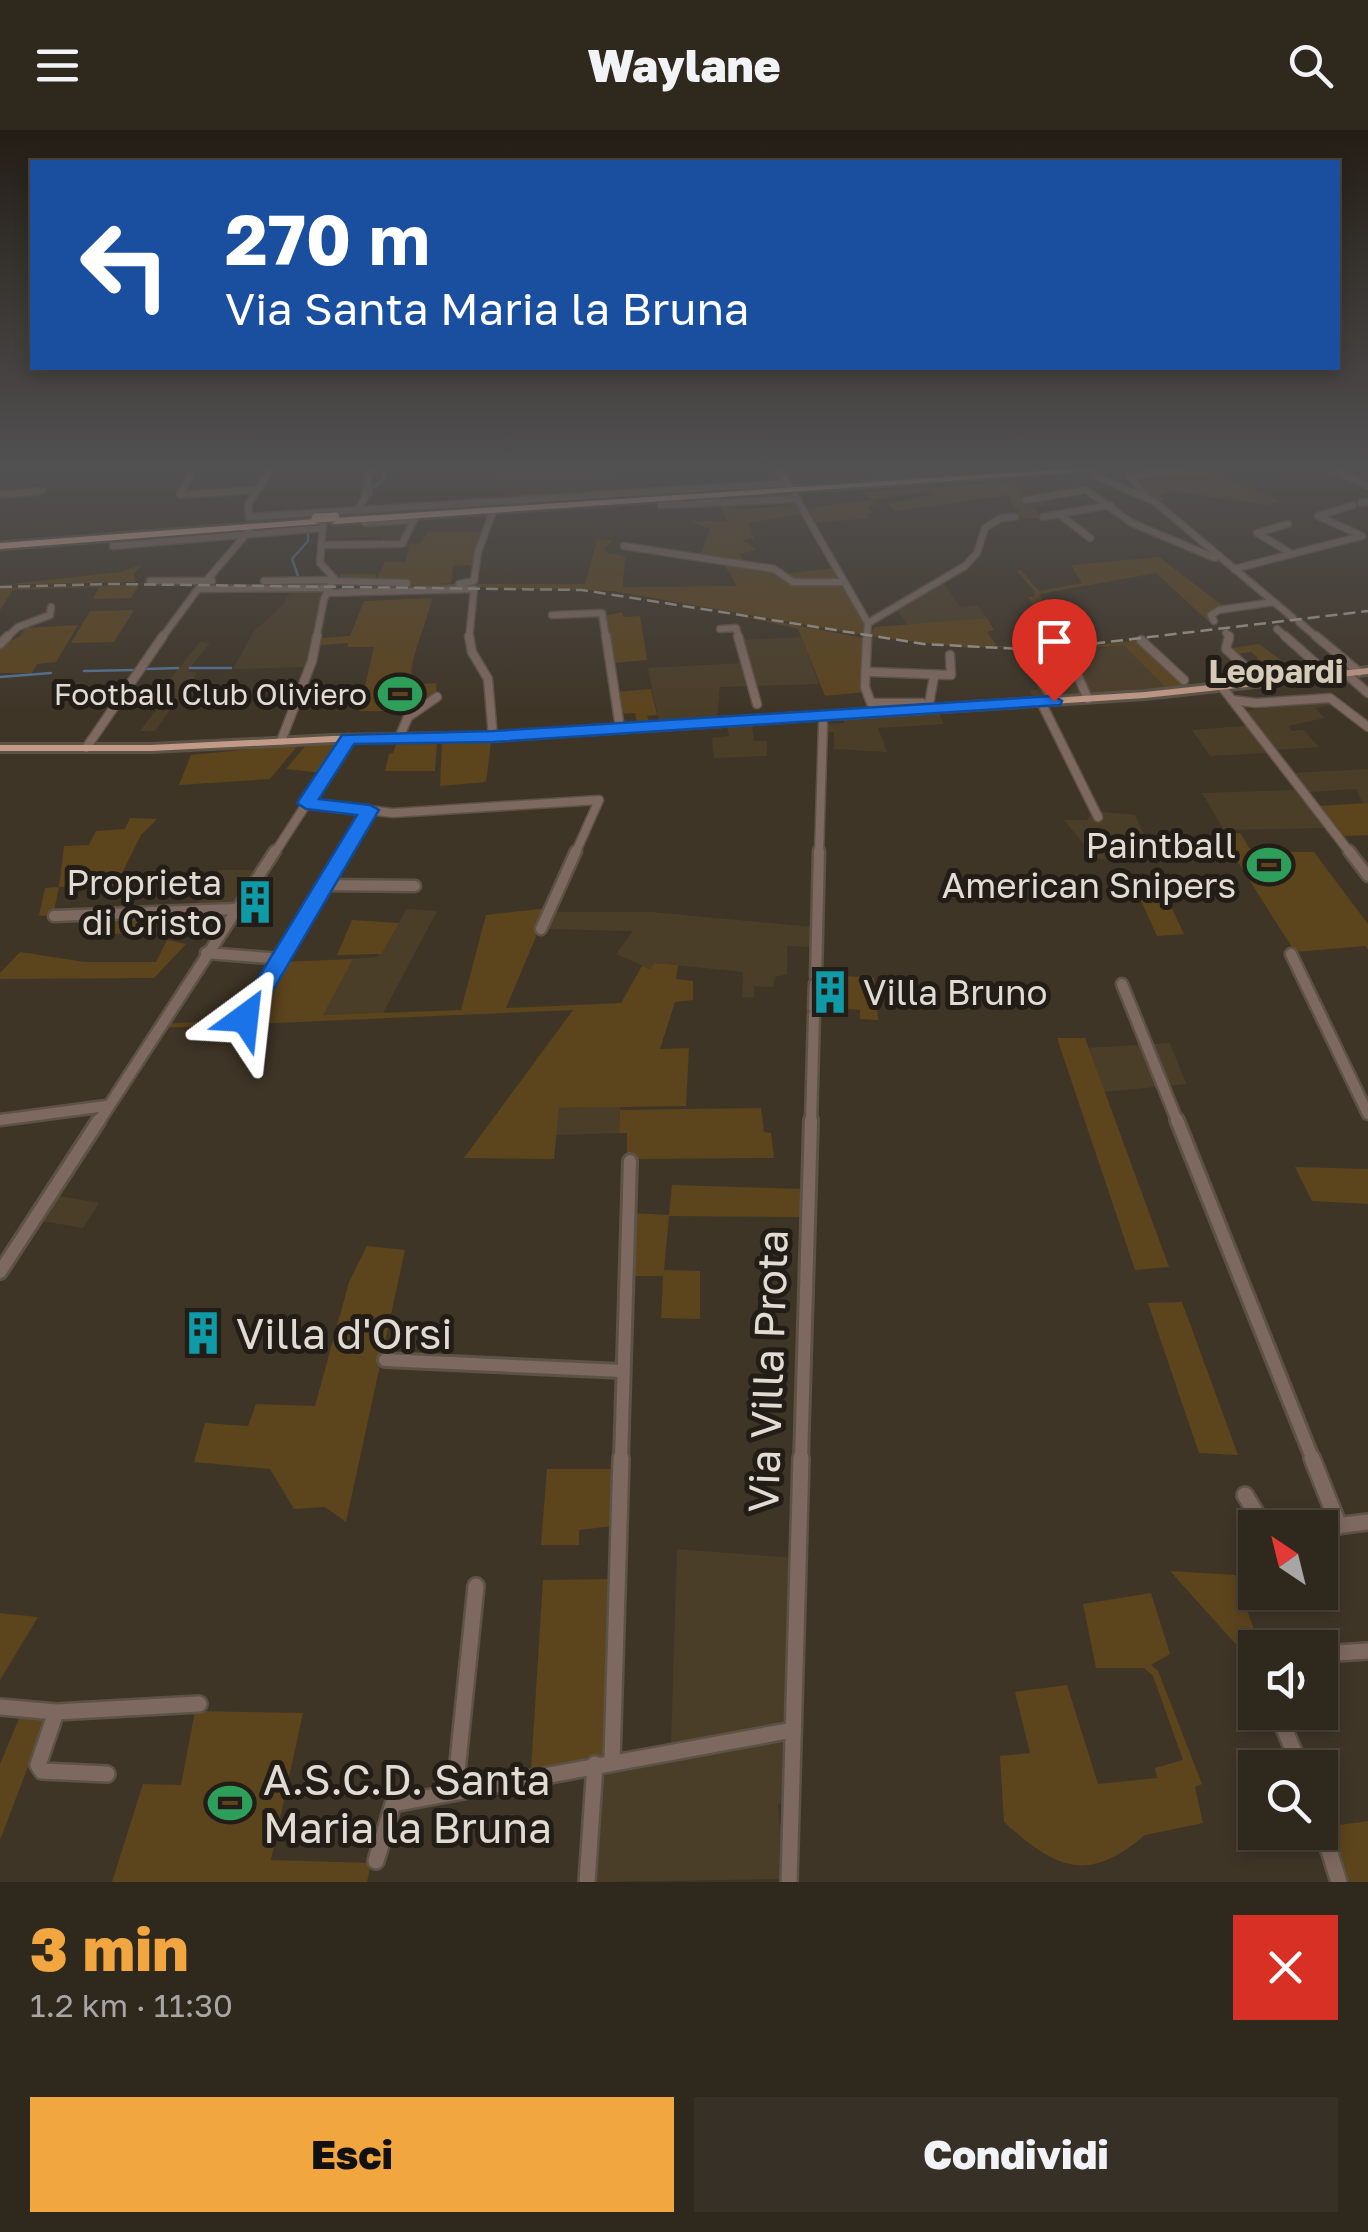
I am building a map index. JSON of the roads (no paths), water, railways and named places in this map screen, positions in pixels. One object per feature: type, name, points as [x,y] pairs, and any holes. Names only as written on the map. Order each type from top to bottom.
[{"type":"main road","points":[[0,748],[493,737],[759,712],[823,720],[930,706],[1088,699],[1364,671]]},
{"type":"street","points":[[86,748],[134,673],[235,548]]},
{"type":"street","points":[[281,742],[312,662],[334,575],[320,563],[321,548]]},
{"type":"street","points":[[483,548],[473,586],[477,608],[468,630],[471,654],[487,676],[493,737]]},
{"type":"street","points":[[635,548],[774,570],[793,582],[840,582]]},
{"type":"street","points":[[825,548],[840,582],[868,622],[865,688],[870,702],[930,706],[934,676]]},
{"type":"street","points":[[868,622],[965,566],[978,548]]},
{"type":"street","points":[[1191,548],[1225,562]]},
{"type":"street","points":[[1208,548],[1364,671]]},
{"type":"street","points":[[1282,548],[1293,554]]},
{"type":"street","points":[[1234,569],[1317,548]]},
{"type":"street","points":[[150,581],[473,586]]},
{"type":"street","points":[[330,586],[473,586]]},
{"type":"street","points":[[1214,621],[1212,612],[1274,602]]},
{"type":"street","points":[[0,644],[18,627],[50,615],[52,607]]},
{"type":"street","points":[[552,615],[586,610],[602,613],[619,725]]},
{"type":"street","points":[[720,628],[736,628],[759,712]]},
{"type":"street","points":[[1276,629],[1329,675]]},
{"type":"street","points":[[1226,633],[1230,638],[1226,649],[1263,683]]},
{"type":"street","points":[[1140,640],[1190,686]]},
{"type":"street","points":[[1066,649],[1088,699]]},
{"type":"street","points":[[871,672],[951,675],[950,655]]},
{"type":"street","points":[[1024,657],[1054,701]]},
{"type":"street","points":[[1345,673],[1368,693]]},
{"type":"street","points":[[1222,688],[1368,876]]},
{"type":"street","points":[[399,738],[408,718],[437,697]]},
{"type":"street","points":[[1232,700],[1256,703],[1330,698],[1368,727]]},
{"type":"street","points":[[1041,702],[1098,817]]},
{"type":"street","name":"Via Villa Prota","points":[[788,1882],[823,720]]},
{"type":"street","points":[[0,1272],[349,738]]},
{"type":"street","points":[[306,803],[393,813],[600,800],[541,929]]},
{"type":"street","points":[[245,1018],[370,810]]},
{"type":"street","points":[[326,884],[415,886]]},
{"type":"street","points":[[54,916],[235,909]]},
{"type":"street","points":[[206,953],[281,959]]},
{"type":"street","points":[[1291,954],[1368,1114]]},
{"type":"street","points":[[1122,984],[1332,1510]]},
{"type":"street","points":[[0,1120],[106,1106]]},
{"type":"street","points":[[587,1882],[604,1763],[630,1161]]},
{"type":"street","points":[[386,1360],[622,1372]]},
{"type":"street","points":[[1245,1495],[1254,1510]]},
{"type":"street","points":[[1338,1526],[1368,1522]]},
{"type":"street","points":[[455,1790],[476,1586]]},
{"type":"street","points":[[1338,1653],[1368,1651]]},
{"type":"street","points":[[0,1707],[56,1712],[199,1704]]},
{"type":"street","points":[[56,1712],[38,1766],[42,1771],[107,1774]]},
{"type":"street","points":[[376,1861],[393,1804],[792,1730]]},
{"type":"street","points":[[1329,1850],[1339,1882]]},
{"type":"waterway","points":[[299,579],[292,559],[302,548]]},
{"type":"waterway","points":[[145,669],[178,668]]},
{"type":"waterway","points":[[190,668],[231,668]]},
{"type":"waterway","points":[[84,671],[135,670]]},
{"type":"waterway","points":[[0,677],[51,673]]},
{"type":"railway","points":[[0,587],[112,584],[582,590],[924,644],[1040,650],[1368,611]]},
{"type":"place","name":"Football Club Oliviero","points":[[400,694]]},
{"type":"place","name":"Paintball American Snipers","points":[[1269,865]]},
{"type":"place","name":"Proprieta di Cristo","points":[[255,902]]},
{"type":"place","name":"Villa Bruno","points":[[830,992]]},
{"type":"place","name":"Villa d'Orsi","points":[[203,1333]]},
{"type":"place","name":"A.S.C.D. Santa Maria la Bruna","points":[[230,1803]]},
{"type":"district","name":"Leopardi","points":[[1276,671]]}]
